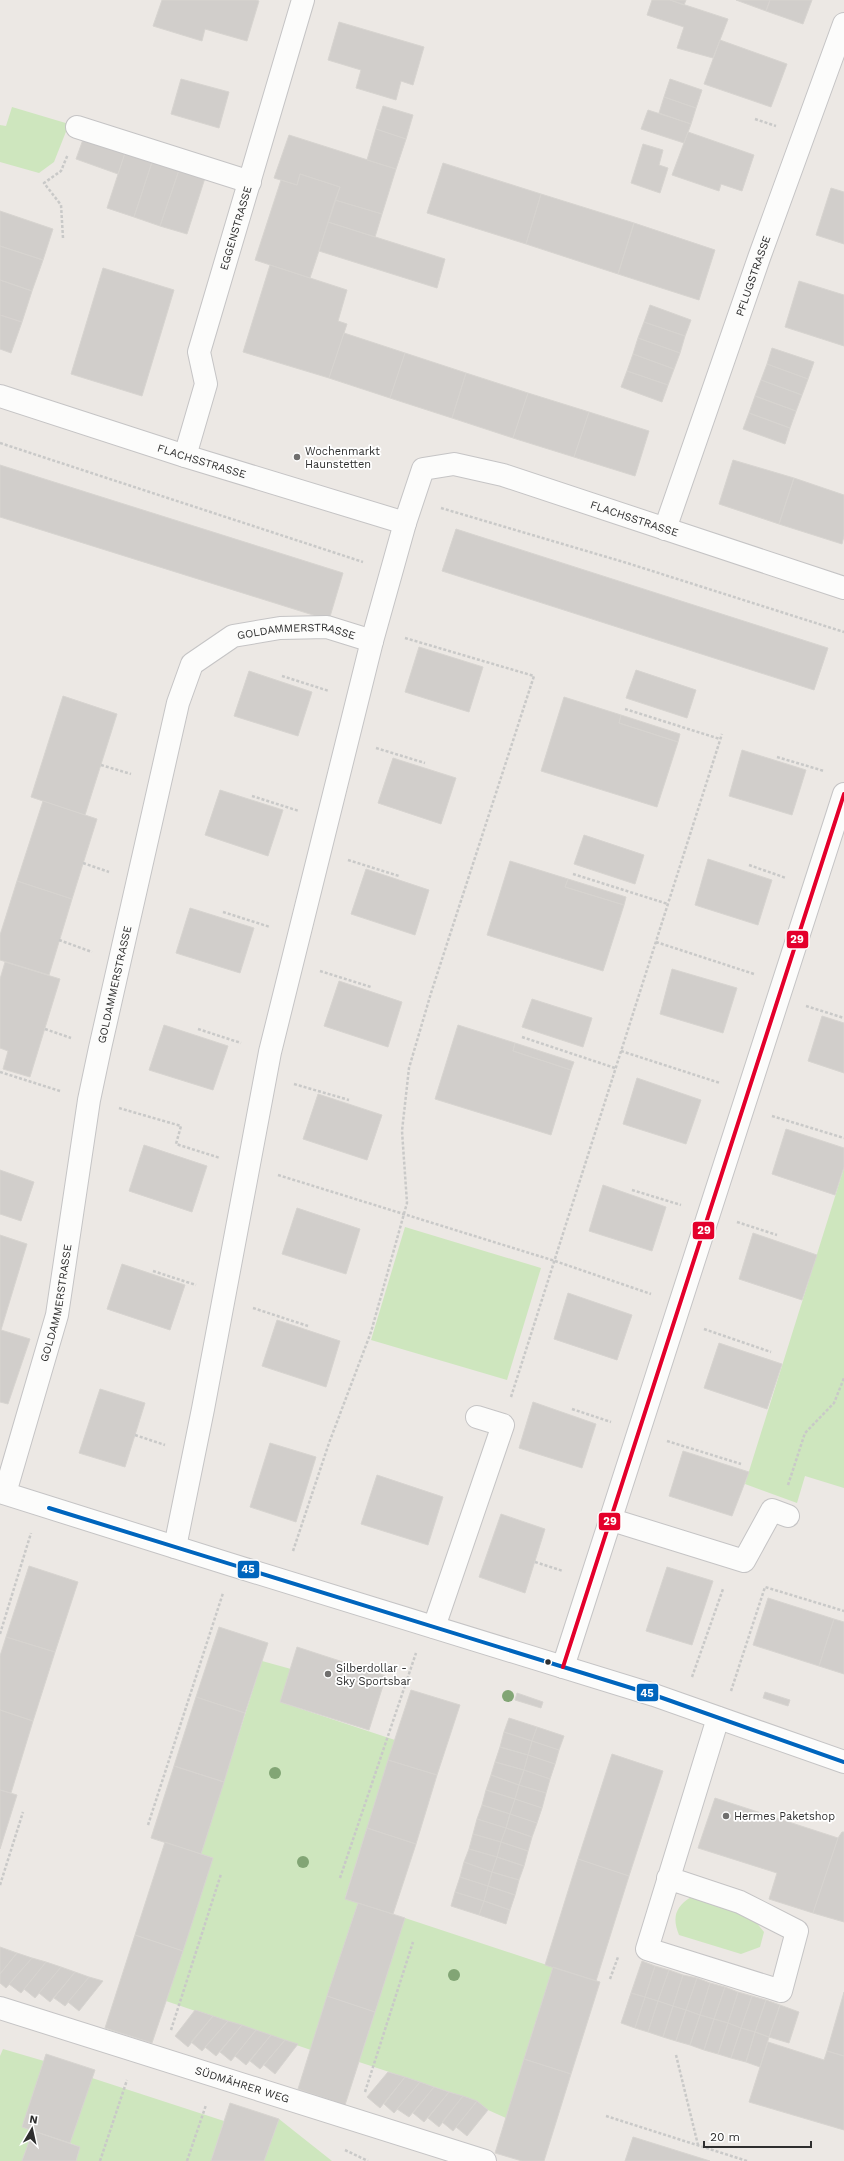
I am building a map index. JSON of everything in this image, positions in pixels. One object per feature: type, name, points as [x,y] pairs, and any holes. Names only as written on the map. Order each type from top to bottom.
[{"type":"street","name":"EGGENSTRASSE","points":[[184,456],[206,384],[199,352],[303,0]]},
{"type":"street","name":"PFLUGSTRASSE","points":[[665,529],[758,262],[844,24]]},
{"type":"street","points":[[77,127],[250,182]]},
{"type":"street","name":"FLACHSSTRASSE","points":[[0,396],[184,456],[405,523]]},
{"type":"street","name":"FLACHSSTRASSE","points":[[423,469],[454,464],[503,475],[844,588]]},
{"type":"street","name":"GOLDAMMERSTRASSE","points":[[175,1547],[270,1052],[374,635],[405,523],[423,469]]},
{"type":"street","name":"GOLDAMMERSTRASSE","points":[[2,1492],[56,1314],[89,1100],[136,882],[178,703],[192,664],[233,636],[280,628],[328,627],[374,635]]},
{"type":"street","points":[[563,1667],[591,1579],[612,1520],[677,1311],[844,794]]},
{"type":"street","points":[[430,1625],[502,1425],[477,1417]]},
{"type":"street","points":[[2,1492],[682,1705],[844,1762]]},
{"type":"street","points":[[612,1520],[744,1561],[772,1510],[784,1514]]},
{"type":"street","points":[[668,1878],[740,1902],[797,1931],[781,1991],[647,1949],[668,1878],[720,1719]]},
{"type":"street","name":"SÜDMÄHRER WEG","points":[[0,2008],[485,2161]]},
{"type":"path","points":[[63,238],[61,205],[44,183],[61,172],[77,127]]},
{"type":"path","points":[[0,443],[392,571]]},
{"type":"path","points":[[413,499],[844,632]]},
{"type":"path","points":[[283,1580],[329,1444],[370,1332],[404,1214],[407,1203],[402,1131],[409,1068],[431,993],[534,676],[374,635]]},
{"type":"path","points":[[282,676],[357,700]]},
{"type":"path","points":[[625,708],[720,739]]},
{"type":"path","points":[[502,1425],[722,734]]},
{"type":"path","points":[[348,739],[425,763]]},
{"type":"path","points":[[777,757],[829,773]]},
{"type":"path","points":[[252,796],[328,820]]},
{"type":"path","points":[[320,851],[399,876]]},
{"type":"path","points":[[573,874],[668,904]]},
{"type":"path","points":[[223,912],[298,936]]},
{"type":"path","points":[[656,942],[781,990],[844,1018]]},
{"type":"path","points":[[292,962],[371,987]]},
{"type":"path","points":[[198,1029],[270,1052]]},
{"type":"path","points":[[522,1037],[616,1068]]},
{"type":"path","points":[[621,1051],[844,1138]]},
{"type":"path","points":[[0,1072],[89,1100],[181,1126],[176,1144],[555,1261],[677,1311],[771,1352]]},
{"type":"path","points":[[266,1076],[349,1100]]},
{"type":"path","points":[[153,1271],[308,1326]]},
{"type":"path","points":[[784,1514],[805,1433],[834,1403],[844,1378]]},
{"type":"path","points":[[0,1634],[40,1505]]},
{"type":"path","points":[[148,1825],[232,1565]]},
{"type":"path","points":[[720,1719],[765,1587],[844,1611]]},
{"type":"path","points":[[682,1705],[723,1589]]},
{"type":"path","points":[[340,1878],[430,1625]]},
{"type":"path","points":[[0,1885],[23,1812]]},
{"type":"path","points":[[161,2060],[221,1874]]},
{"type":"path","points":[[356,2120],[413,1942]]},
{"type":"path","points":[[676,2055],[698,2146]]},
{"type":"path","points":[[100,2161],[127,2079]]},
{"type":"path","points":[[606,2116],[747,2161]]},
{"type":"path","points":[[187,2161],[195,2137]]},
{"type":"green space","points":[[12,107],[69,124],[54,162],[39,173],[0,162],[0,125],[6,126]]},
{"type":"green space","points":[[844,1168],[844,1488],[805,1476],[797,1503],[745,1484]]},
{"type":"green space","points":[[405,1227],[541,1268],[507,1380],[371,1340]]},
{"type":"green space","points":[[262,1661],[291,1669],[280,1702],[395,1740],[345,1898],[358,1903],[311,2050],[166,2001],[213,1858],[201,1854]]},
{"type":"green space","points":[[691,1897],[751,1916],[764,1932],[760,1947],[741,1954],[679,1935],[676,1923],[676,1913],[681,1905]]},
{"type":"green space","points":[[405,1918],[553,1967],[506,2118],[488,2110],[477,2101],[359,2062]]},
{"type":"green space","points":[[3,2049],[44,2061],[22,2127],[33,2131],[22,2161],[0,2161],[0,2056]]},
{"type":"green space","points":[[92,2078],[224,2121],[211,2161],[76,2161],[80,2147],[70,2143]]},
{"type":"green space","points":[[279,2119],[332,2161],[264,2161]]},
{"type":"building","points":[[162,0],[259,1],[247,41],[205,29],[202,41],[153,26]]},
{"type":"building","points":[[652,0],[670,0],[728,19],[713,58],[677,48],[684,27],[647,15]]},
{"type":"building","points":[[670,0],[686,0],[684,5]]},
{"type":"building","points":[[736,0],[770,0],[766,11]]},
{"type":"building","points":[[770,0],[812,0],[803,24],[766,11]]},
{"type":"building","points":[[339,22],[424,47],[413,85],[401,81],[396,100],[356,88],[361,70],[328,60]]},
{"type":"building","points":[[720,40],[787,64],[771,107],[704,84]]},
{"type":"building","points":[[181,79],[229,92],[219,128],[171,114]]},
{"type":"building","points":[[670,79],[702,90],[696,108],[664,97]]},
{"type":"building","points":[[664,97],[696,108],[691,124],[659,113]]},
{"type":"building","points":[[383,106],[413,115],[406,139],[376,129]]},
{"type":"building","points":[[648,110],[691,124],[684,143],[641,129]]},
{"type":"building","points":[[376,129],[406,139],[396,169],[367,160]]},
{"type":"building","points":[[688,132],[754,155],[742,191],[721,184],[719,191],[672,175]]},
{"type":"building","points":[[85,134],[127,147],[118,174],[76,159]]},
{"type":"building","points":[[289,135],[396,169],[382,214],[335,200],[340,187],[300,174],[297,185],[274,178]]},
{"type":"building","points":[[643,144],[663,150],[659,165],[668,168],[660,193],[631,183]]},
{"type":"building","points":[[125,153],[152,162],[134,217],[107,208]]},
{"type":"building","points":[[152,162],[179,170],[160,226],[134,217]]},
{"type":"building","points":[[443,163],[541,194],[526,244],[427,213]]},
{"type":"building","points":[[179,170],[205,178],[187,234],[160,226]]},
{"type":"building","points":[[300,174],[340,187],[310,278],[255,260],[281,180],[297,185]]},
{"type":"building","points":[[831,188],[844,192],[844,244],[816,235]]},
{"type":"building","points":[[541,194],[634,223],[618,274],[526,244]]},
{"type":"building","points":[[335,200],[382,214],[375,237],[328,222]]},
{"type":"building","points":[[0,211],[53,229],[43,260],[0,246]]},
{"type":"building","points":[[328,222],[445,259],[437,288],[319,251]]},
{"type":"building","points":[[634,223],[715,250],[699,300],[618,274]]},
{"type":"building","points":[[0,246],[43,260],[32,291],[0,280]]},
{"type":"building","points":[[270,265],[347,290],[338,321],[347,324],[329,378],[243,352]]},
{"type":"building","points":[[103,268],[174,290],[142,396],[71,374]]},
{"type":"building","points":[[0,280],[32,291],[22,322],[0,315]]},
{"type":"building","points":[[799,281],[844,295],[844,346],[785,327]]},
{"type":"building","points":[[650,305],[691,320],[685,336],[644,322]]},
{"type":"building","points":[[0,315],[22,322],[11,353],[0,349]]},
{"type":"building","points":[[644,322],[685,336],[680,353],[638,338]]},
{"type":"building","points":[[344,333],[405,353],[390,398],[329,378]]},
{"type":"building","points":[[638,338],[680,353],[674,369],[633,354]]},
{"type":"building","points":[[772,348],[814,362],[808,379],[767,364]]},
{"type":"building","points":[[405,353],[466,373],[452,418],[390,398]]},
{"type":"building","points":[[633,354],[674,369],[668,385],[627,371]]},
{"type":"building","points":[[767,364],[808,379],[802,395],[761,380]]},
{"type":"building","points":[[627,371],[668,385],[662,402],[621,387]]},
{"type":"building","points":[[466,373],[528,393],[513,438],[452,418]]},
{"type":"building","points":[[761,380],[802,395],[796,411],[755,396]]},
{"type":"building","points":[[528,393],[589,412],[574,457],[513,438]]},
{"type":"building","points":[[755,396],[796,411],[790,428],[749,413]]},
{"type":"building","points":[[589,412],[649,431],[635,476],[574,457]]},
{"type":"building","points":[[749,413],[790,428],[785,444],[743,429]]},
{"type":"building","points":[[733,460],[794,478],[779,524],[719,504]]},
{"type":"building","points":[[0,465],[343,573],[329,620],[0,517]]},
{"type":"building","points":[[794,478],[844,495],[844,536],[842,544],[779,524]]},
{"type":"building","points":[[456,529],[828,648],[814,690],[442,571]]},
{"type":"building","points":[[419,647],[483,667],[469,712],[405,692]]},
{"type":"building","points":[[636,670],[696,690],[687,718],[626,698]]},
{"type":"building","points":[[249,671],[312,692],[298,736],[234,716]]},
{"type":"building","points":[[63,696],[117,714],[85,815],[31,797]]},
{"type":"building","points":[[564,697],[621,715],[619,723],[678,742],[657,807],[541,771]]},
{"type":"building","points":[[621,715],[680,734],[678,742],[619,723]]},
{"type":"building","points":[[742,750],[806,770],[792,815],[729,796]]},
{"type":"building","points":[[393,758],[456,778],[441,824],[378,803]]},
{"type":"building","points":[[220,790],[283,810],[268,856],[205,835]]},
{"type":"building","points":[[43,801],[97,819],[72,899],[17,881]]},
{"type":"building","points":[[584,835],[644,855],[635,884],[574,864]]},
{"type":"building","points":[[708,859],[772,880],[758,925],[695,905]]},
{"type":"building","points":[[510,861],[568,879],[565,887],[624,905],[603,971],[487,935]]},
{"type":"building","points":[[366,869],[429,890],[415,935],[351,914]]},
{"type":"building","points":[[568,879],[626,897],[624,905],[565,887]]},
{"type":"building","points":[[17,881],[72,899],[49,975],[0,960],[0,935]]},
{"type":"building","points":[[190,908],[254,928],[240,973],[176,953]]},
{"type":"building","points":[[5,962],[60,979],[30,1077],[3,1069],[8,1051],[0,1048],[0,979]]},
{"type":"building","points":[[672,969],[737,988],[723,1033],[660,1014]]},
{"type":"building","points":[[339,981],[402,1002],[388,1047],[324,1026]]},
{"type":"building","points":[[532,999],[592,1018],[583,1047],[522,1027]]},
{"type":"building","points":[[822,1016],[844,1023],[844,1073],[808,1061]]},
{"type":"building","points":[[164,1025],[228,1046],[213,1090],[149,1070]]},
{"type":"building","points":[[458,1025],[515,1043],[513,1051],[571,1070],[551,1135],[435,1099]]},
{"type":"building","points":[[515,1043],[574,1062],[571,1070],[513,1051]]},
{"type":"building","points":[[637,1078],[701,1100],[686,1144],[623,1124]]},
{"type":"building","points":[[318,1094],[382,1115],[367,1160],[303,1139]]},
{"type":"building","points":[[786,1129],[844,1148],[844,1167],[835,1195],[772,1174]]},
{"type":"building","points":[[144,1145],[207,1166],[192,1212],[129,1191]]},
{"type":"building","points":[[0,1170],[34,1182],[21,1221],[0,1214]]},
{"type":"building","points":[[603,1185],[666,1207],[652,1251],[589,1231]]},
{"type":"building","points":[[297,1208],[360,1229],[346,1274],[282,1254]]},
{"type":"building","points":[[753,1233],[817,1255],[802,1300],[739,1279]]},
{"type":"building","points":[[0,1235],[27,1244],[1,1330],[30,1339],[8,1404],[0,1402]]},
{"type":"building","points":[[122,1264],[185,1285],[170,1330],[107,1309]]},
{"type":"building","points":[[568,1293],[632,1315],[617,1360],[554,1339]]},
{"type":"building","points":[[277,1320],[340,1341],[326,1387],[262,1366]]},
{"type":"building","points":[[719,1343],[782,1364],[767,1409],[704,1388]]},
{"type":"building","points":[[100,1389],[145,1403],[125,1467],[79,1453]]},
{"type":"building","points":[[533,1402],[596,1424],[582,1468],[519,1448]]},
{"type":"building","points":[[270,1443],[316,1457],[296,1522],[250,1507]]},
{"type":"building","points":[[683,1451],[749,1472],[732,1516],[669,1496]]},
{"type":"building","points":[[377,1475],[443,1497],[428,1545],[361,1524]]},
{"type":"building","points":[[501,1514],[545,1529],[525,1593],[479,1577]]},
{"type":"building","points":[[29,1566],[78,1582],[55,1652],[6,1637]]},
{"type":"building","points":[[667,1567],[713,1581],[692,1645],[646,1631]]},
{"type":"building","points":[[768,1598],[834,1619],[819,1666],[753,1645]]},
{"type":"building","points":[[834,1619],[844,1622],[844,1674],[819,1666]]},
{"type":"building","points":[[219,1627],[268,1643],[245,1713],[196,1697]]},
{"type":"building","points":[[6,1637],[55,1652],[33,1721],[0,1710],[0,1656]]},
{"type":"building","points":[[297,1647],[386,1676],[369,1730],[280,1702]]},
{"type":"building","points":[[411,1690],[460,1705],[437,1775],[388,1760]]},
{"type":"building","points":[[765,1692],[790,1700],[788,1706],[763,1698]]},
{"type":"building","points":[[517,1693],[543,1702],[541,1708],[515,1700]]},
{"type":"building","points":[[196,1697],[245,1713],[224,1782],[174,1766]]},
{"type":"building","points":[[0,1710],[33,1721],[11,1793],[0,1790]]},
{"type":"building","points":[[509,1718],[537,1727],[532,1741],[504,1732]]},
{"type":"building","points":[[537,1727],[564,1736],[559,1750],[532,1741]]},
{"type":"building","points":[[504,1732],[532,1741],[528,1755],[500,1747]]},
{"type":"building","points":[[532,1741],[559,1750],[555,1764],[528,1755]]},
{"type":"building","points":[[500,1747],[528,1755],[524,1770],[495,1762]]},
{"type":"building","points":[[612,1754],[663,1771],[629,1876],[578,1859]]},
{"type":"building","points":[[528,1755],[555,1764],[550,1779],[524,1770]]},
{"type":"building","points":[[388,1760],[437,1775],[416,1844],[367,1828]]},
{"type":"building","points":[[495,1762],[524,1770],[519,1785],[491,1775]]},
{"type":"building","points":[[174,1766],[224,1782],[201,1854],[151,1838]]},
{"type":"building","points":[[524,1770],[550,1779],[546,1793],[519,1785]]},
{"type":"building","points":[[491,1775],[519,1785],[515,1799],[486,1790]]},
{"type":"building","points":[[519,1785],[546,1793],[542,1808],[515,1799]]},
{"type":"building","points":[[0,1790],[17,1795],[0,1849]]},
{"type":"building","points":[[486,1790],[515,1799],[510,1814],[482,1805]]},
{"type":"building","points":[[715,1798],[838,1838],[813,1913],[769,1899],[777,1873],[698,1848]]},
{"type":"building","points":[[515,1799],[542,1808],[537,1823],[510,1814]]},
{"type":"building","points":[[482,1805],[510,1814],[506,1828],[477,1819]]},
{"type":"building","points":[[510,1814],[537,1823],[532,1837],[506,1828]]},
{"type":"building","points":[[477,1819],[506,1828],[501,1842],[473,1834]]},
{"type":"building","points":[[367,1828],[416,1844],[393,1914],[345,1899]]},
{"type":"building","points":[[506,1828],[532,1837],[528,1851],[501,1842]]},
{"type":"building","points":[[842,1832],[844,1832],[844,1922],[813,1913],[838,1838]]},
{"type":"building","points":[[473,1834],[501,1842],[497,1857],[469,1849]]},
{"type":"building","points":[[165,1842],[213,1858],[183,1951],[135,1935]]},
{"type":"building","points":[[501,1842],[528,1851],[524,1866],[497,1857]]},
{"type":"building","points":[[469,1849],[497,1857],[492,1872],[464,1862]]},
{"type":"building","points":[[497,1857],[524,1866],[519,1880],[492,1872]]},
{"type":"building","points":[[578,1859],[629,1876],[596,1981],[545,1965]]},
{"type":"building","points":[[464,1862],[492,1872],[488,1886],[460,1877]]},
{"type":"building","points":[[492,1872],[519,1880],[515,1895],[488,1886]]},
{"type":"building","points":[[460,1877],[488,1886],[484,1901],[455,1892]]},
{"type":"building","points":[[488,1886],[515,1895],[510,1910],[484,1901]]},
{"type":"building","points":[[455,1892],[484,1901],[479,1915],[451,1906]]},
{"type":"building","points":[[484,1901],[510,1910],[506,1924],[479,1915]]},
{"type":"building","points":[[358,1903],[405,1918],[375,2012],[327,1996]]},
{"type":"building","points":[[135,1935],[183,1951],[152,2043],[105,2028]]},
{"type":"building","points":[[0,1947],[17,1953],[0,1974]]},
{"type":"building","points":[[17,1953],[32,1958],[6,1988],[0,1983],[0,1974]]},
{"type":"building","points":[[32,1958],[46,1962],[21,1993],[9,1984]]},
{"type":"building","points":[[642,1961],[655,1966],[645,1997],[631,1993]]},
{"type":"building","points":[[46,1962],[61,1967],[35,1998],[24,1989]]},
{"type":"building","points":[[655,1966],[669,1970],[658,2001],[645,1997]]},
{"type":"building","points":[[61,1967],[75,1972],[50,2002],[39,1993]]},
{"type":"building","points":[[553,1967],[600,1982],[571,2074],[524,2059]]},
{"type":"building","points":[[669,1970],[683,1975],[673,2006],[658,2001]]},
{"type":"building","points":[[75,1972],[89,1977],[65,2006],[54,1998]]},
{"type":"building","points":[[683,1975],[697,1978],[686,2010],[673,2006]]},
{"type":"building","points":[[89,1977],[103,1981],[79,2011],[68,2002]]},
{"type":"building","points":[[697,1978],[710,1983],[700,2015],[686,2010]]},
{"type":"building","points":[[710,1983],[725,1987],[714,2019],[700,2015]]},
{"type":"building","points":[[725,1987],[738,1992],[728,2023],[714,2019]]},
{"type":"building","points":[[738,1992],[752,1996],[741,2028],[728,2023]]},
{"type":"building","points":[[844,1992],[844,2056],[827,2051]]},
{"type":"building","points":[[631,1993],[645,1997],[635,2028],[621,2023]]},
{"type":"building","points":[[327,1996],[375,2012],[345,2105],[298,2089]]},
{"type":"building","points":[[752,1996],[766,2000],[755,2032],[741,2028]]},
{"type":"building","points":[[645,1997],[658,2001],[648,2032],[635,2028]]},
{"type":"building","points":[[766,2000],[780,2005],[769,2037],[755,2032]]},
{"type":"building","points":[[658,2001],[673,2006],[663,2037],[648,2032]]},
{"type":"building","points":[[780,2005],[799,2012],[789,2043],[769,2037]]},
{"type":"building","points":[[673,2006],[686,2010],[676,2041],[663,2037]]},
{"type":"building","points":[[195,2010],[213,2016],[188,2047],[175,2036]]},
{"type":"building","points":[[686,2010],[700,2015],[690,2045],[676,2041]]},
{"type":"building","points":[[700,2015],[714,2019],[704,2050],[690,2045]]},
{"type":"building","points":[[213,2016],[228,2021],[202,2051],[191,2042]]},
{"type":"building","points":[[714,2019],[728,2023],[718,2054],[704,2050]]},
{"type":"building","points":[[228,2021],[242,2025],[216,2056],[205,2047]]},
{"type":"building","points":[[728,2023],[741,2028],[731,2058],[718,2054]]},
{"type":"building","points":[[242,2025],[256,2030],[231,2061],[220,2052]]},
{"type":"building","points":[[741,2028],[755,2032],[746,2062],[731,2058]]},
{"type":"building","points":[[256,2030],[271,2035],[246,2065],[235,2056]]},
{"type":"building","points":[[755,2032],[769,2037],[760,2067],[746,2062]]},
{"type":"building","points":[[271,2035],[285,2040],[260,2069],[250,2061]]},
{"type":"building","points":[[285,2040],[298,2044],[275,2074],[264,2065]]},
{"type":"building","points":[[768,2042],[824,2060],[827,2051],[844,2056],[844,2130],[749,2102]]},
{"type":"building","points":[[46,2054],[95,2070],[70,2143],[22,2127]]},
{"type":"building","points":[[524,2059],[571,2074],[544,2161],[522,2161],[495,2153]]},
{"type":"building","points":[[388,2072],[405,2077],[380,2108],[367,2097]]},
{"type":"building","points":[[405,2077],[420,2082],[394,2113],[384,2104]]},
{"type":"building","points":[[420,2082],[434,2087],[409,2117],[397,2109]]},
{"type":"building","points":[[434,2087],[449,2092],[424,2122],[413,2113]]},
{"type":"building","points":[[449,2092],[463,2096],[439,2127],[428,2118]]},
{"type":"building","points":[[463,2096],[477,2101],[453,2131],[442,2122]]},
{"type":"building","points":[[477,2101],[488,2110],[467,2136],[456,2127]]},
{"type":"building","points":[[230,2103],[279,2119],[264,2161],[211,2161]]},
{"type":"building","points":[[33,2131],[80,2147],[76,2161],[22,2161]]},
{"type":"building","points":[[633,2137],[678,2151],[710,2161],[625,2161]]},
{"type":"transit line","name":"29","points":[[563,1667],[844,794]]},
{"type":"transit line","name":"45","points":[[49,1508],[654,1695],[844,1762]]},
{"type":"place","name":"Wochenmarkt Haunstetten","points":[[297,457]]},
{"type":"place","name":"Silberdollar - Sky Sportsbar","points":[[328,1674]]},
{"type":"place","name":"Hermes Paketshop","points":[[726,1816]]}]
